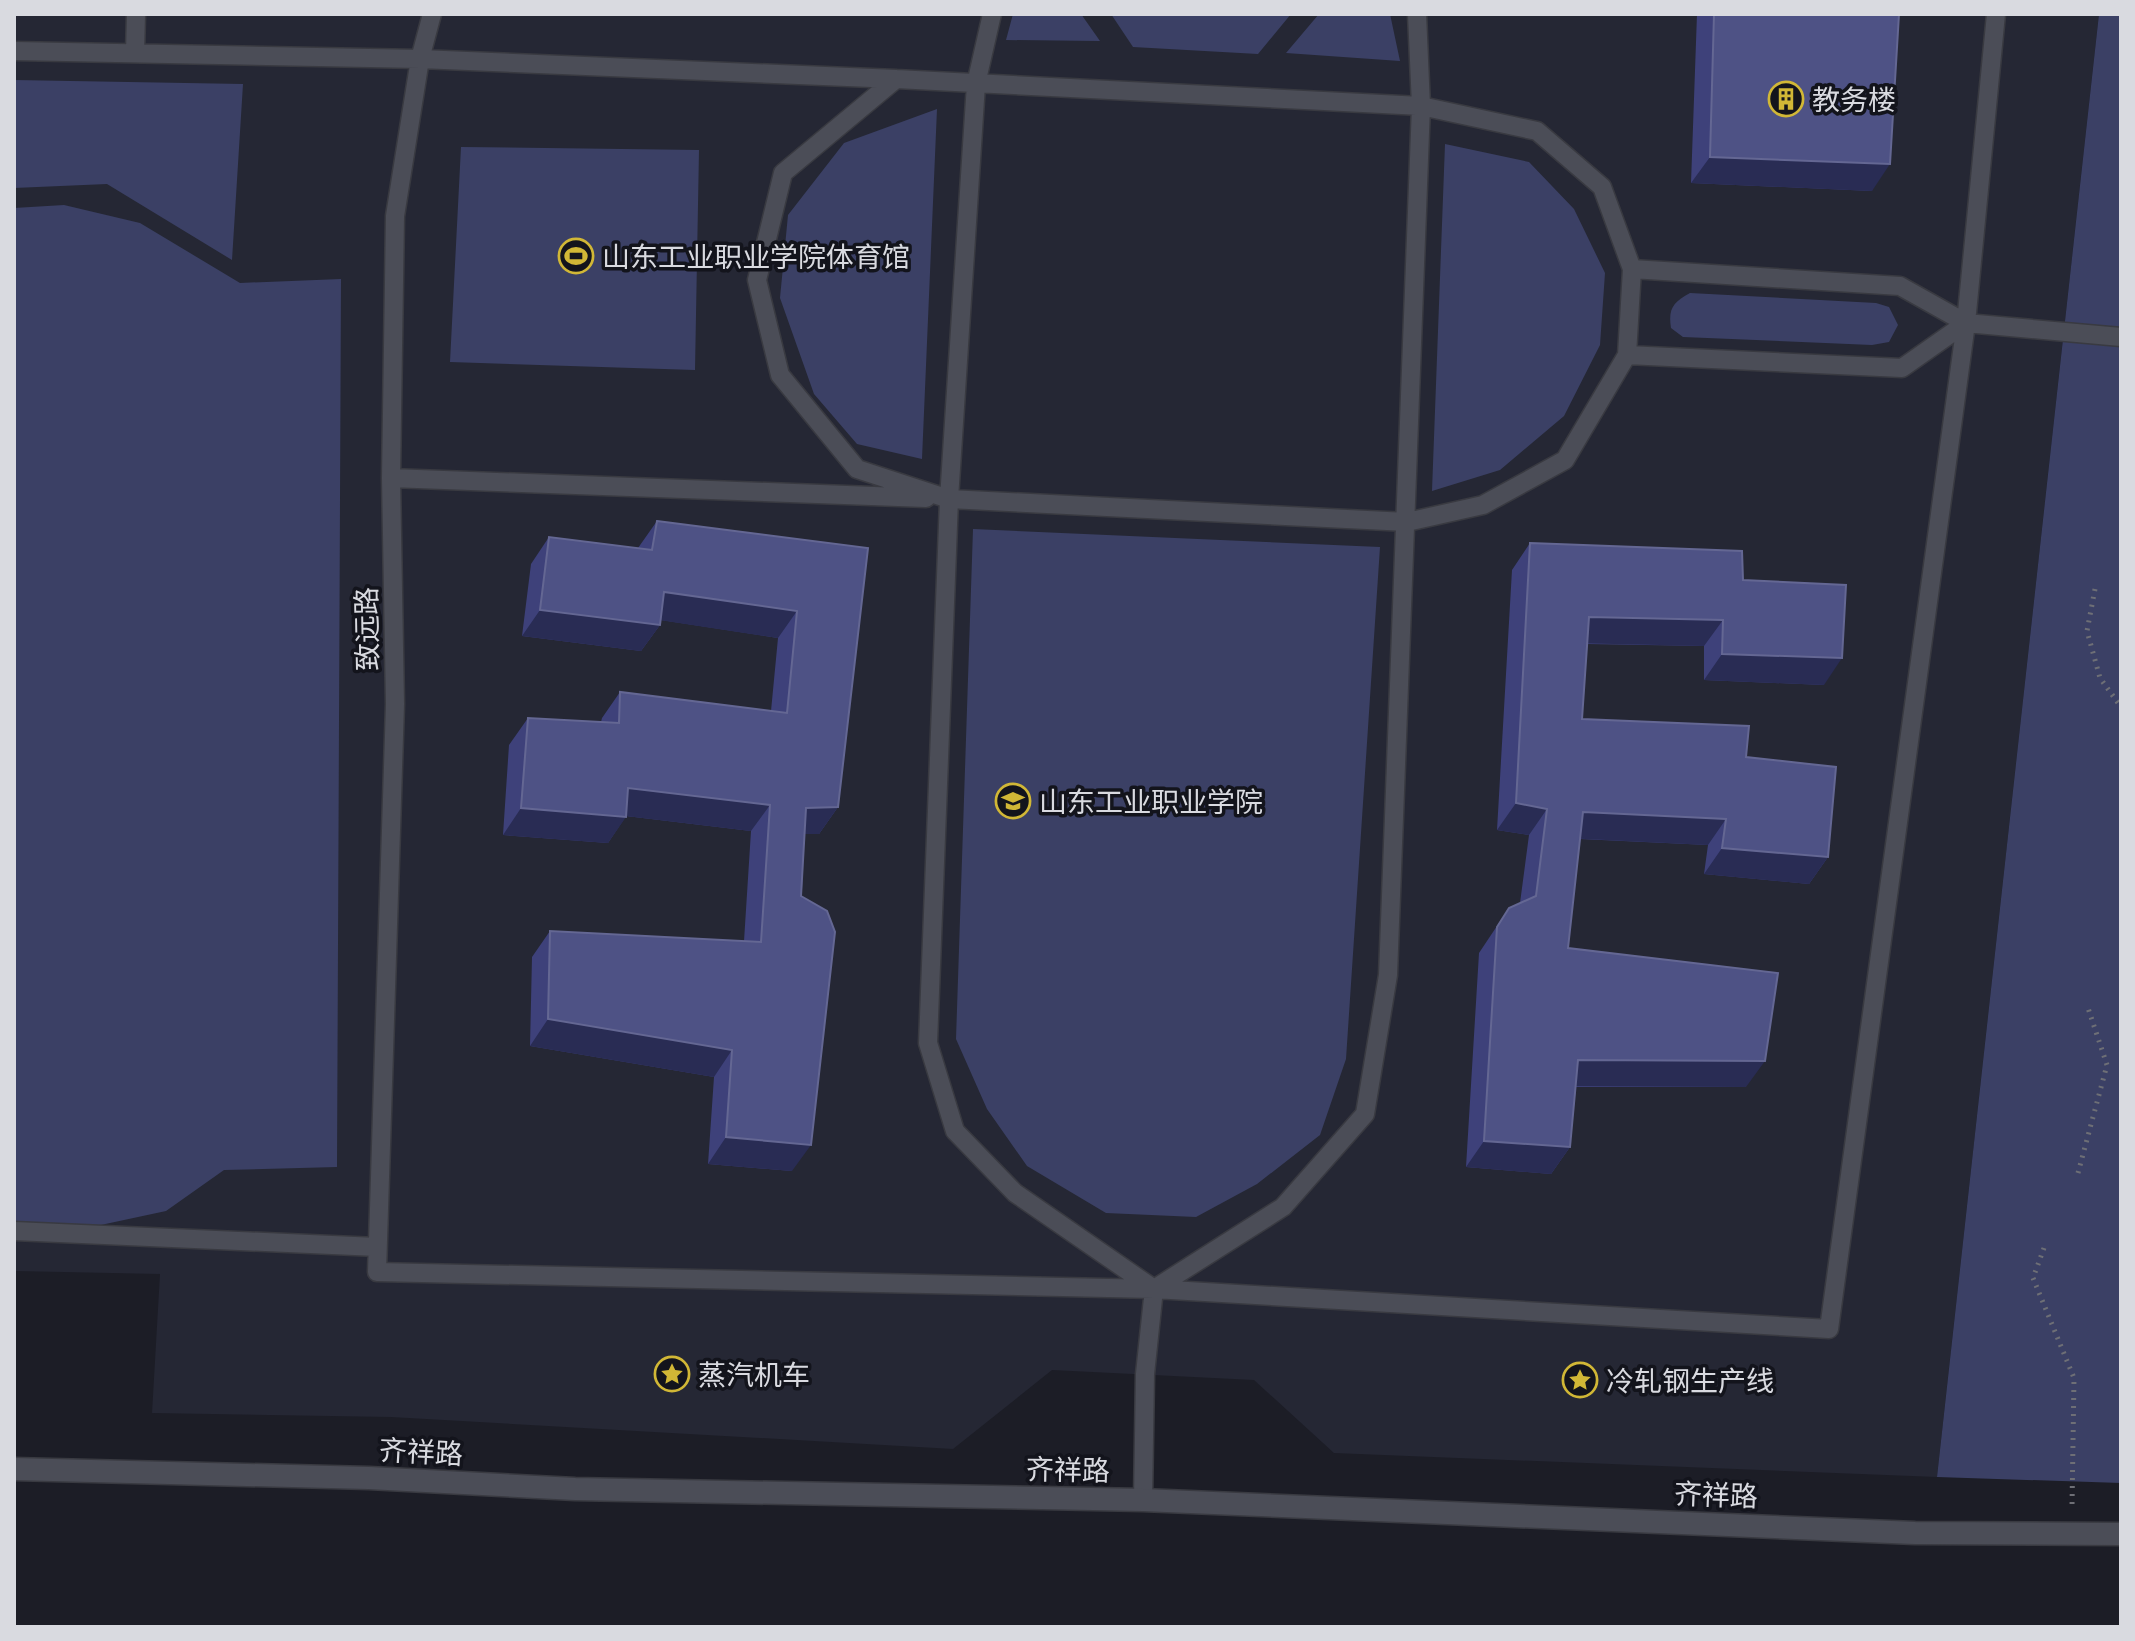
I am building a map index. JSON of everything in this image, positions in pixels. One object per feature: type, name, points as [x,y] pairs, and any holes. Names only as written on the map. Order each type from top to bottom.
[{"type":"street","name":"齐祥路","points":[[14,1469],[369,1478],[575,1489],[1143,1500],[1915,1533],[2121,1534]]},
{"type":"lane","points":[[135,53],[136,14]]},
{"type":"lane","name":"致远路","points":[[377,1247],[395,704],[391,478],[395,216],[420,59],[432,14]]},
{"type":"lane","points":[[992,14],[976,84],[949,499],[928,1043],[955,1131],[1015,1193],[1154,1289]]},
{"type":"lane","points":[[1154,1289],[1283,1207],[1365,1114],[1388,975],[1421,106],[1417,14]]},
{"type":"lane","points":[[14,1231],[377,1247],[377,1272],[1154,1289],[1829,1329],[1966,323],[1996,14]]},
{"type":"lane","points":[[14,51],[420,59],[1421,106],[1537,131],[1602,187],[1632,269],[1627,355],[1565,460],[1483,505],[1407,522],[949,499],[391,478]]},
{"type":"lane","points":[[896,79],[783,173],[757,280],[780,375],[857,469],[949,499]]},
{"type":"lane","points":[[1632,269],[1900,286],[1966,323],[2121,337]]},
{"type":"lane","points":[[1627,355],[1902,368],[1966,323]]},
{"type":"lane","points":[[1143,1500],[1145,1374],[1154,1289]]},
{"type":"path","points":[[2095,589],[2087,631],[2100,678],[2121,707]]},
{"type":"path","points":[[2078,1173],[2107,1065],[2087,1005]]},
{"type":"path","points":[[2044,1248],[2033,1278],[2074,1378],[2071,1534]]},
{"type":"shaded area","name":"山东工业职业学院","points":[[14,14],[2099,14],[1937,1477],[1334,1453],[1254,1380],[1052,1370],[953,1449],[391,1417],[152,1413],[160,1274],[14,1271]]},
{"type":"shaded area","points":[[1013,14],[1081,14],[1100,41],[1006,40]]},
{"type":"shaded area","points":[[1111,14],[1291,14],[1258,54],[1133,47]]},
{"type":"shaded area","points":[[1319,14],[1390,14],[1400,61],[1286,53]]},
{"type":"shaded area","points":[[2099,14],[2121,14],[2121,1483],[1937,1477]]},
{"type":"shaded area","points":[[14,80],[243,84],[232,260],[107,184],[14,188]]},
{"type":"shaded area","points":[[937,109],[922,459],[857,444],[814,394],[780,298],[788,215],[844,143]]},
{"type":"shaded area","points":[[1445,144],[1529,162],[1574,209],[1605,273],[1600,345],[1564,416],[1500,470],[1432,491]]},
{"type":"shaded area","name":"山东工业职业学院体育馆","points":[[461,147],[699,150],[695,370],[450,362]]},
{"type":"shaded area","points":[[64,205],[140,223],[240,283],[341,279],[337,1167],[224,1170],[166,1211],[96,1226],[14,1221],[14,208]]},
{"type":"shaded area","points":[[1690,293],[1876,303],[1889,307],[1898,325],[1889,342],[1872,345],[1683,337],[1671,328],[1670,316],[1676,303]]},
{"type":"shaded area","points":[[973,529],[1380,547],[1346,1059],[1320,1135],[1257,1184],[1196,1217],[1106,1213],[1027,1166],[987,1109],[956,1039]]},
{"type":"building","name":"教务楼","points":[[1714,14],[1899,14],[1890,164],[1710,157]]},
{"type":"building","points":[[657,521],[868,548],[838,807],[806,808],[801,896],[827,911],[835,932],[811,1145],[726,1137],[732,1050],[548,1019],[550,931],[761,942],[770,805],[628,788],[626,817],[521,808],[528,718],[619,723],[620,692],[787,713],[797,611],[664,592],[660,625],[540,610],[549,537],[652,550]]},
{"type":"building","points":[[1530,543],[1742,551],[1743,580],[1846,585],[1842,658],[1722,654],[1723,620],[1589,617],[1582,719],[1749,726],[1746,757],[1836,767],[1828,857],[1722,848],[1726,819],[1583,812],[1568,948],[1778,973],[1765,1061],[1578,1060],[1570,1147],[1484,1141],[1497,927],[1509,908],[1536,896],[1547,809],[1516,803]]},
{"type":"place","name":"教务楼","points":[[1786,99]]},
{"type":"place","name":"山东工业职业学院体育馆","points":[[576,256]]},
{"type":"place","name":"山东工业职业学院","points":[[1013,801]]},
{"type":"place","name":"蒸汽机车","points":[[672,1374]]},
{"type":"place","name":"冷轧钢生产线","points":[[1580,1380]]}]
